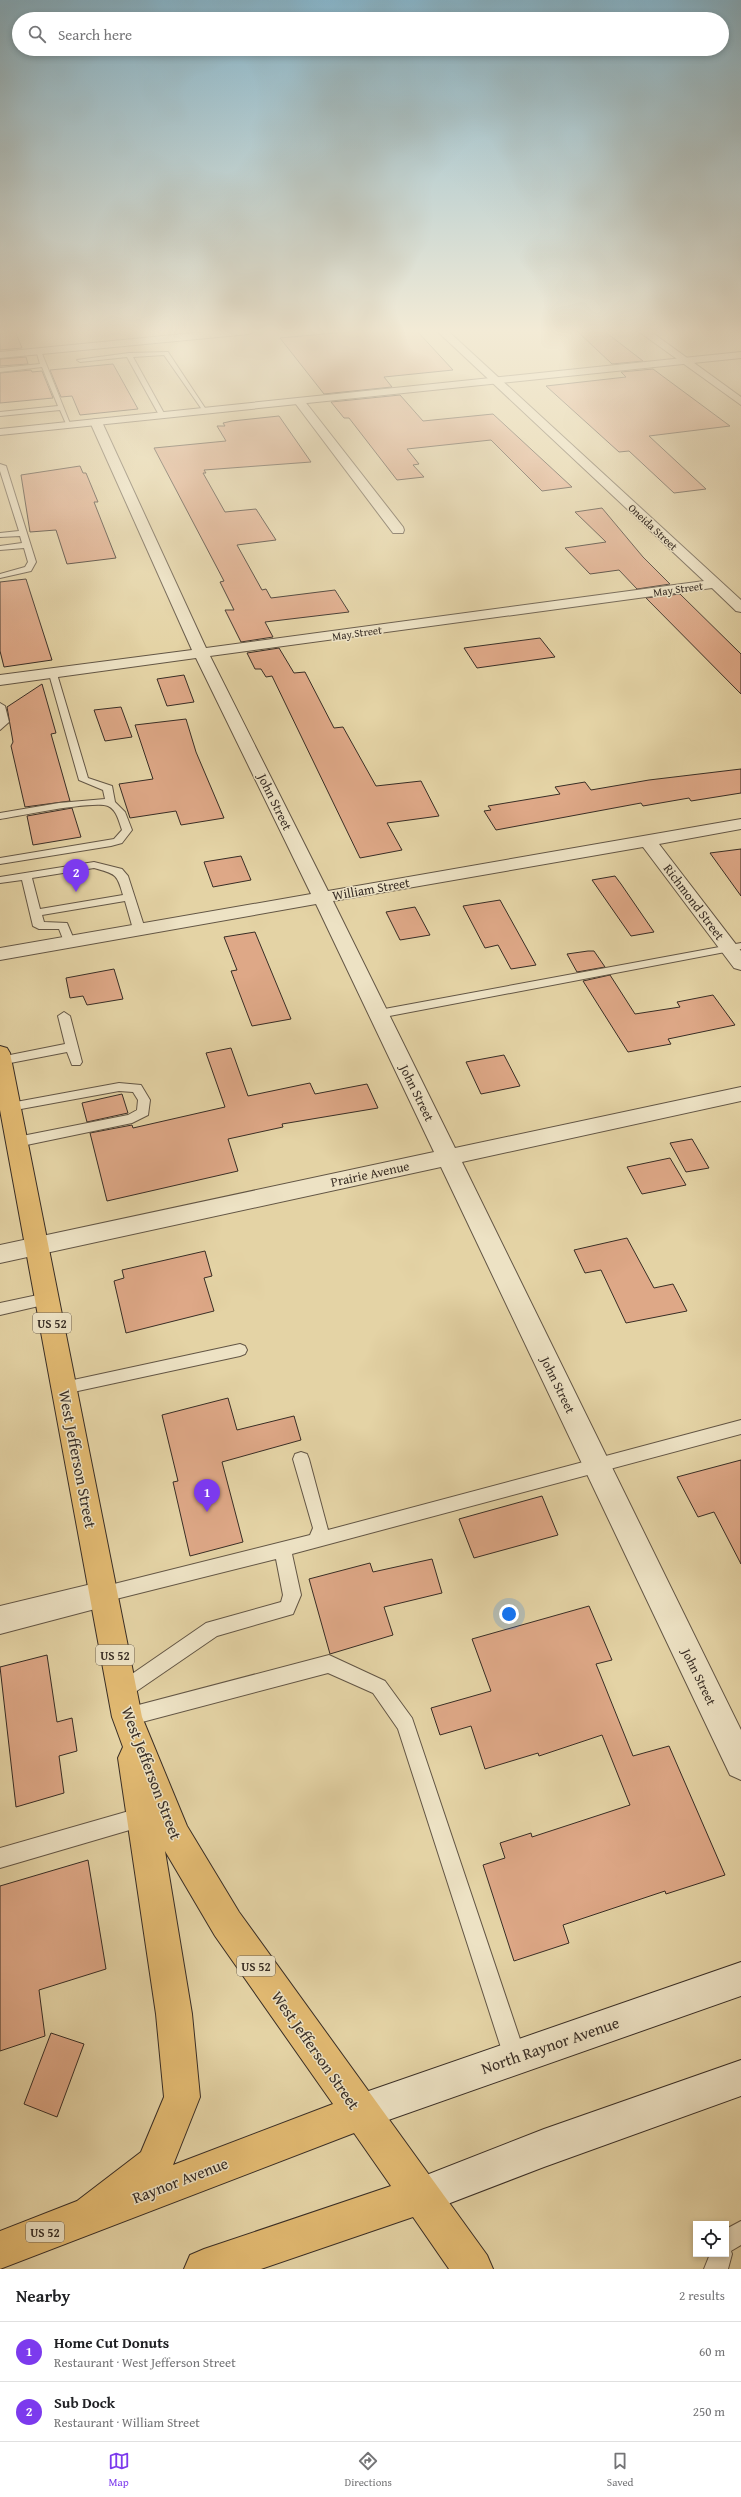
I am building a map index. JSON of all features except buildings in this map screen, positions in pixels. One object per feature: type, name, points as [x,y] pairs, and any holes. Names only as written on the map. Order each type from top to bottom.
[{"type":"main road","name":"West Jefferson Street","points":[[1,1057],[7,1105],[17,1142],[125,1704],[179,1843],[227,1924],[419,2196],[473,2269]]},
{"type":"main road","name":"US 52","points":[[91,2214],[154,2165],[182,2097],[174,2014],[125,1704]]},
{"type":"main road","name":"Raynor Avenue","points":[[0,2250],[360,2112]]},
{"type":"main road","points":[[204,2269],[419,2196]]},
{"type":"street","name":"John Street","points":[[103,437],[201,654],[379,1014],[741,1764]]},
{"type":"street","points":[[327,437],[398,530]]},
{"type":"street","name":"Oneida Street","points":[[555,437],[741,608]]},
{"type":"street","name":"May Street","points":[[0,680],[714,584]]},
{"type":"street","name":"William Street","points":[[0,954],[741,824]]},
{"type":"street","name":"Richmond Street","points":[[646,840],[735,947],[741,964]]},
{"type":"street","name":"Prairie Avenue","points":[[0,1254],[741,1094]]},
{"type":"street","points":[[0,1620],[104,1594]]},
{"type":"street","name":"North Raynor Avenue","points":[[360,2112],[741,1979]]},
{"type":"street","points":[[419,2196],[544,2148],[741,2078]]},
{"type":"lane","points":[[0,576],[28,569],[32,562],[2,466]]},
{"type":"lane","points":[[0,536],[24,533]]},
{"type":"lane","points":[[0,548],[27,544]]},
{"type":"lane","points":[[53,674],[84,780],[94,782],[108,788],[110,803]]},
{"type":"lane","points":[[0,706],[4,722],[0,727]]},
{"type":"lane","points":[[0,816],[94,802],[110,803],[119,809],[126,830],[118,841],[0,861]]},
{"type":"lane","points":[[0,880],[94,865],[118,871],[124,878],[139,929]]},
{"type":"lane","points":[[26,876],[39,926],[62,925],[69,942]]},
{"type":"lane","points":[[36,913],[129,897]]},
{"type":"lane","points":[[379,1014],[735,947]]},
{"type":"lane","points":[[64,1016],[76,1062]]},
{"type":"lane","points":[[1,1057],[72,1047]]},
{"type":"lane","points":[[7,1105],[119,1087],[137,1088],[144,1100],[143,1112],[132,1119],[17,1142]]},
{"type":"lane","points":[[0,1309],[47,1299]]},
{"type":"lane","points":[[64,1388],[240,1350]]},
{"type":"lane","points":[[104,1594],[316,1542],[741,1427]]},
{"type":"lane","points":[[301,1459],[321,1528],[316,1542]]},
{"type":"lane","points":[[125,1704],[212,1628],[287,1608],[292,1595],[283,1550]]},
{"type":"lane","points":[[125,1704],[328,1664],[379,1687],[406,1724],[515,2057]]},
{"type":"lane","points":[[0,1858],[143,1817]]},
{"type":"lane","points":[[729,2240],[741,2232]]},
{"type":"lane","points":[[716,2269],[720,2257]]},
{"type":"place","name":"Sub Dock","points":[[76,892]]},
{"type":"place","name":"Home Cut Donuts","points":[[207,1512]]}]
